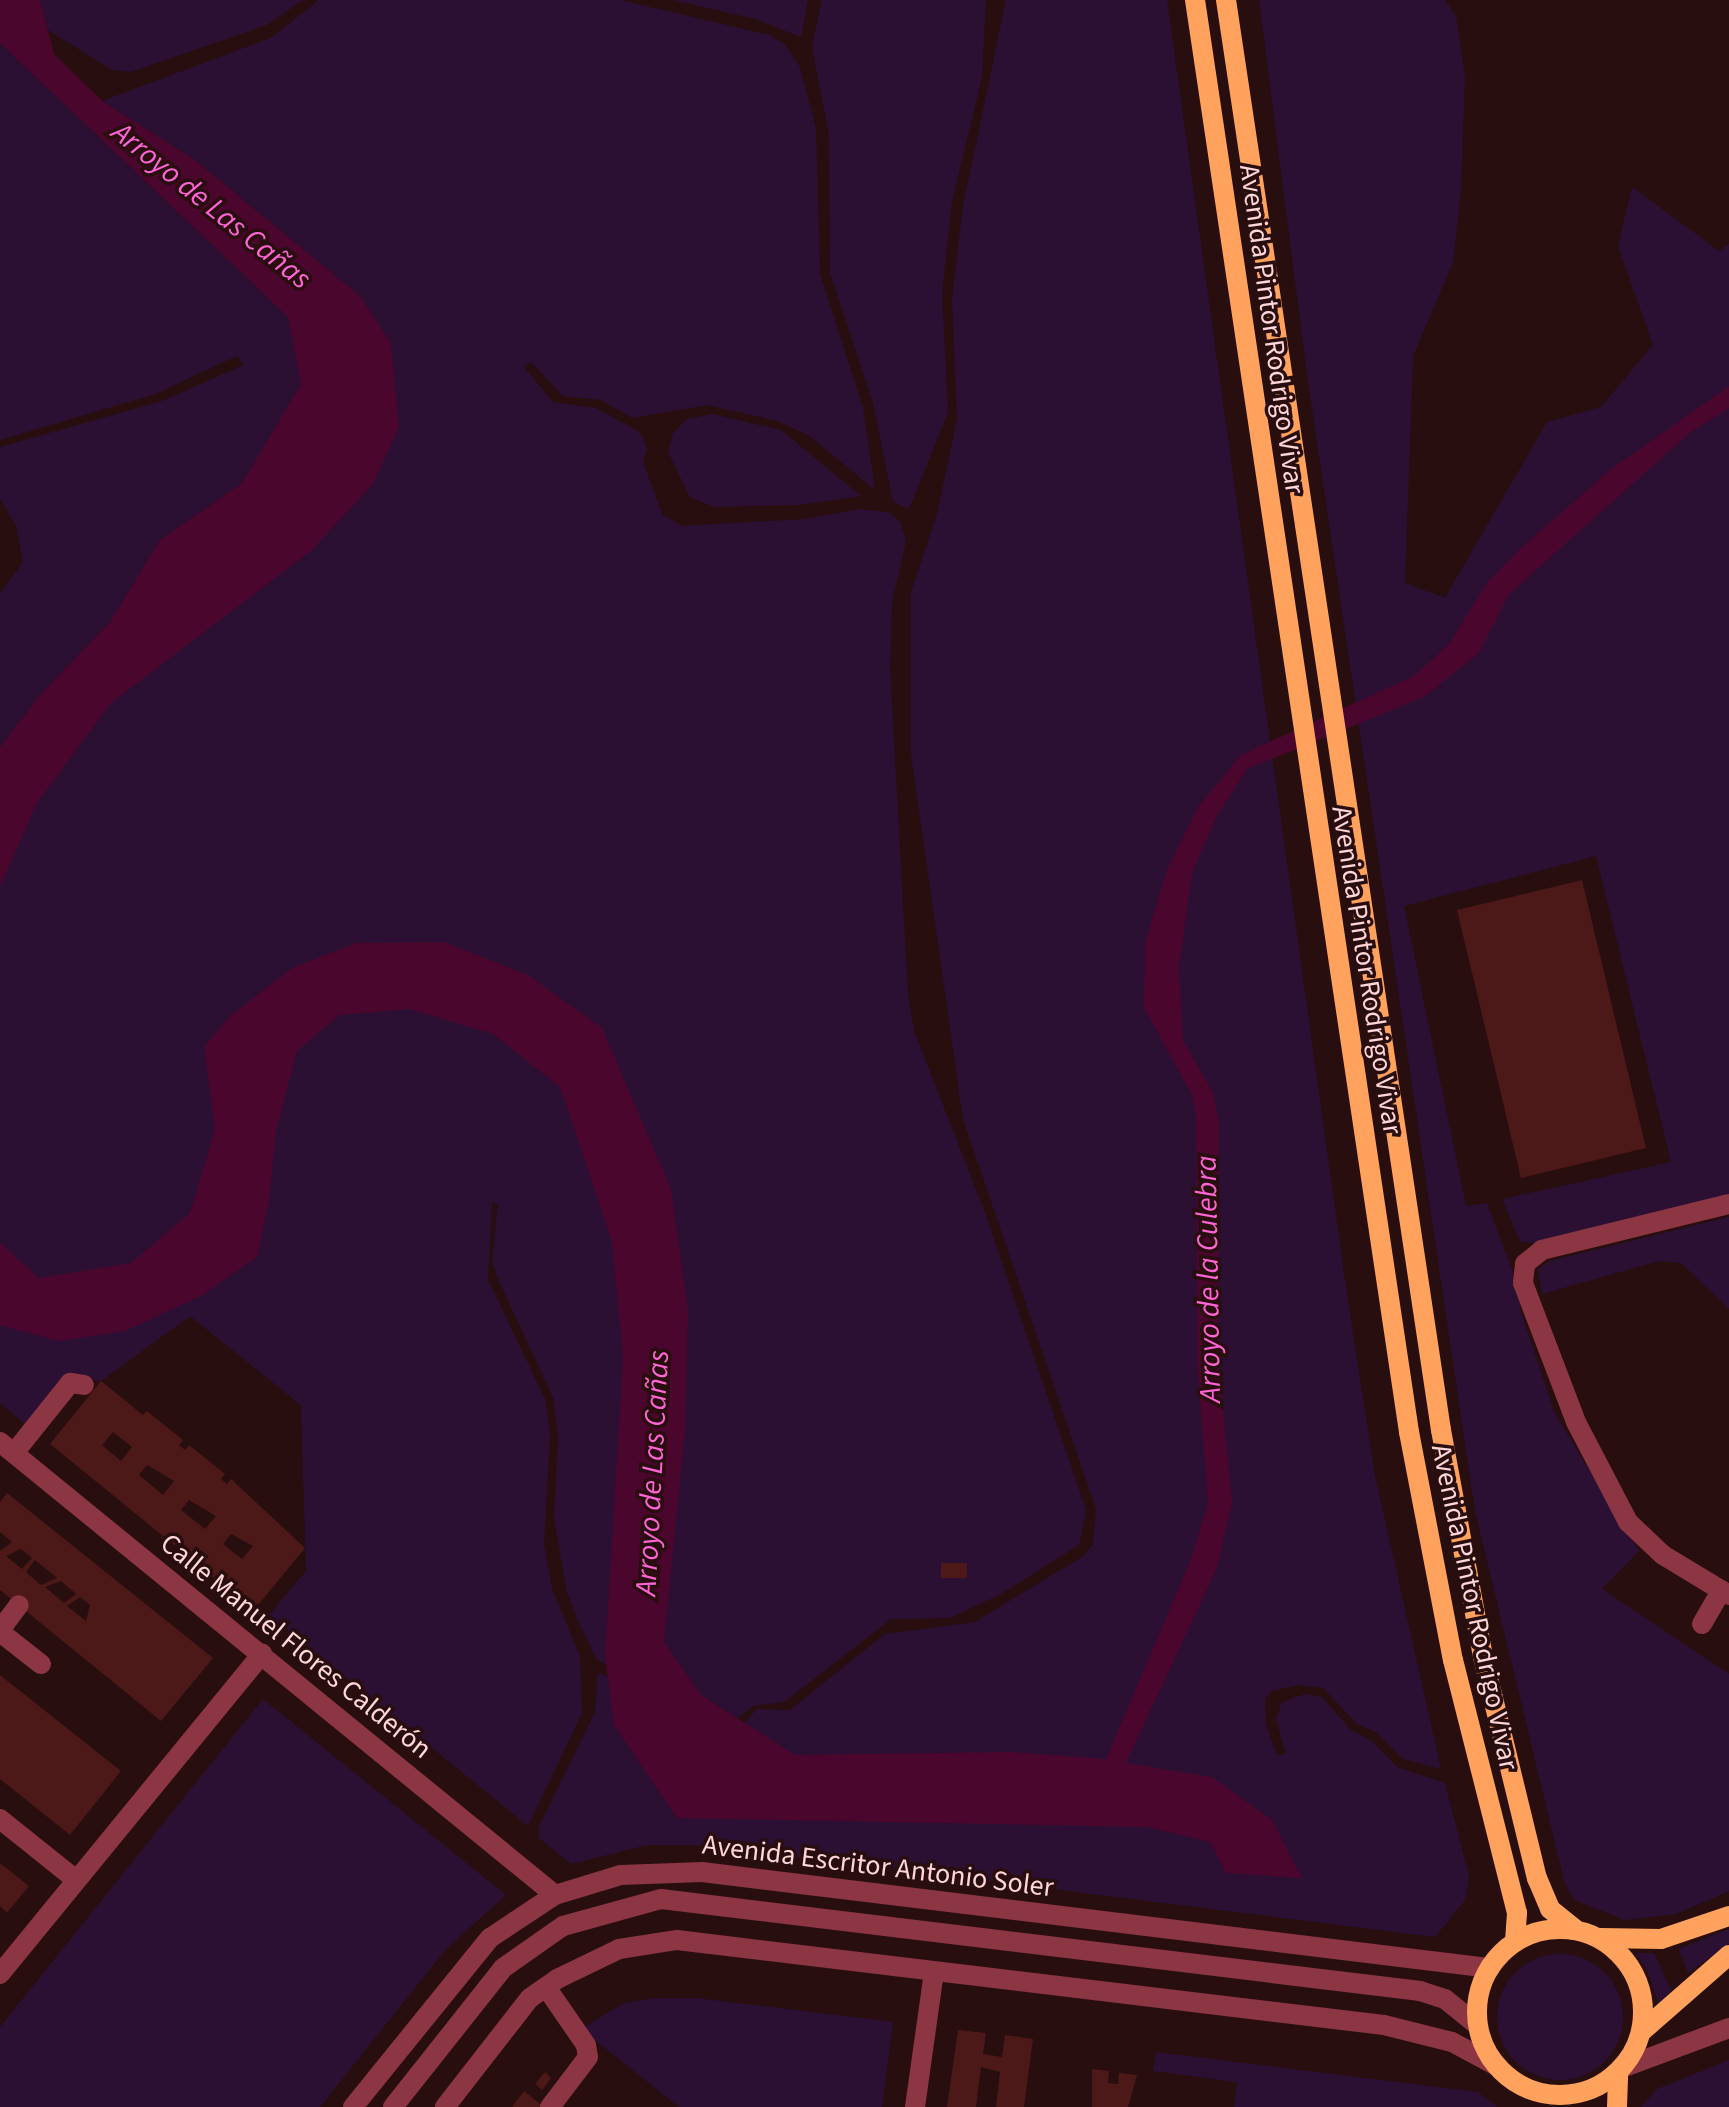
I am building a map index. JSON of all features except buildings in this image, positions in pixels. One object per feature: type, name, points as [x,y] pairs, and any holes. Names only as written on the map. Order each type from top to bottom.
[{"type":"main road","name":"Avenida Pintor Rodrigo Vivar","points":[[1195,0],[1409,1432],[1453,1660],[1517,1913],[1515,1942]]},
{"type":"main road","name":"Avenida Pintor Rodrigo Vivar","points":[[1226,0],[1441,1430],[1483,1657],[1537,1878],[1550,1909],[1575,1929]]},
{"type":"main road","points":[[1599,1938],[1661,1939],[1729,1916]]},
{"type":"main road","points":[[1620,2070],[1581,2093],[1554,2102],[1513,2082],[1495,2065],[1477,2025],[1476,2005],[1490,1968],[1515,1942],[1546,1929],[1575,1929],[1599,1938],[1617,1950],[1636,1977],[1644,2009],[1641,2032]]},
{"type":"main road","points":[[1617,2107],[1620,2070],[1641,2032],[1729,1955]]},
{"type":"street","points":[[1702,1624],[1725,1593],[1663,1555],[1628,1522],[1576,1422],[1523,1283],[1525,1264],[1542,1250],[1729,1204]]},
{"type":"street","points":[[4,1448],[70,1383],[84,1385]]},
{"type":"street","name":"Calle Manuel Flores Calderón","points":[[4,1448],[262,1654],[555,1895]]},
{"type":"street","points":[[19,1605],[0,1631],[41,1664]]},
{"type":"street","points":[[0,1974],[262,1654]]},
{"type":"street","points":[[0,1819],[75,1879]]},
{"type":"street","name":"Avenida Escritor Antonio Soler","points":[[353,2107],[490,1938],[555,1895],[621,1875],[702,1872],[1490,1968]]},
{"type":"street","name":"Avenida Escritor Antonio Soler","points":[[393,2107],[503,1968],[563,1926],[627,1904],[661,1899],[1420,1991],[1445,1999],[1477,2025]]},
{"type":"street","points":[[445,2107],[530,1998],[619,1949],[677,1940],[1399,2028],[1452,2042],[1495,2065]]},
{"type":"street","points":[[915,2107],[934,1971]]},
{"type":"street","points":[[546,1987],[586,2045],[588,2057],[550,2107]]},
{"type":"street","points":[[1620,2070],[1729,2028]]},
{"type":"shaded area","points":[[40,0],[303,0],[267,25],[131,72],[112,70],[48,30]]},
{"type":"shaded area","points":[[319,0],[620,0],[769,35],[784,44],[800,67],[816,129],[820,274],[863,408],[875,490],[810,436],[778,421],[707,405],[632,418],[601,400],[563,396],[531,362],[524,367],[553,402],[596,408],[640,432],[647,448],[643,462],[662,514],[682,526],[805,519],[859,509],[888,512],[900,521],[906,542],[892,602],[890,668],[908,995],[914,1031],[984,1210],[1086,1510],[1079,1545],[999,1595],[950,1618],[891,1619],[784,1702],[753,1706],[726,1727],[597,1660],[578,1621],[567,1592],[554,1519],[558,1436],[553,1397],[492,1260],[498,1204],[492,1202],[488,1280],[545,1399],[550,1434],[544,1544],[552,1589],[580,1656],[582,1713],[528,1826],[269,1615],[306,1571],[301,1405],[190,1316],[101,1381],[68,1377],[27,1426],[0,1403],[0,793],[169,654],[360,296],[195,160],[102,101],[271,38]]},
{"type":"shaded area","points":[[673,0],[808,0],[801,37],[755,19]]},
{"type":"shaded area","points":[[822,0],[986,0],[982,77],[952,201],[942,292],[948,412],[909,509],[893,501],[873,403],[830,273],[829,135],[812,46]]},
{"type":"shaded area","points":[[1006,0],[1167,0],[1347,1295],[1375,1476],[1441,1769],[1403,1759],[1377,1733],[1357,1724],[1323,1688],[1298,1685],[1272,1691],[1265,1699],[1266,1725],[1277,1755],[1286,1754],[1276,1719],[1282,1702],[1305,1694],[1322,1697],[1351,1730],[1372,1741],[1397,1767],[1445,1783],[1469,1877],[1465,1900],[1435,1937],[702,1845],[647,1845],[571,1864],[539,1838],[539,1827],[595,1712],[598,1673],[738,1729],[757,1709],[790,1710],[885,1634],[975,1622],[1082,1557],[1093,1545],[1096,1509],[963,1119],[911,754],[911,592],[937,514],[957,420],[952,299],[963,206]]},
{"type":"shaded area","points":[[1259,0],[1445,0],[1456,16],[1465,77],[1461,190],[1453,262],[1413,356],[1405,583],[1445,598],[1547,422],[1601,407],[1653,345],[1618,246],[1632,187],[1719,251],[1729,244],[1729,1194],[1539,1244],[1520,1241],[1502,1199],[1671,1162],[1596,856],[1404,906],[1466,1206],[1487,1203],[1520,1292],[1520,1309],[1555,1414],[1639,1551],[1602,1589],[1729,1674],[1729,1891],[1676,1914],[1625,1920],[1575,1900],[1565,1884],[1475,1511],[1307,374]]},
{"type":"shaded area","points":[[0,43],[288,317],[302,384],[242,483],[160,540],[110,622],[40,695],[0,747],[0,594],[23,562],[16,525],[0,499],[0,447],[162,401],[244,365],[237,356],[155,394],[0,440]]},
{"type":"shaded area","points":[[713,414],[781,430],[861,496],[799,505],[714,507],[690,497],[668,452],[673,433],[687,419]]},
{"type":"shaded area","points":[[1729,1217],[1729,1309],[1681,1263],[1659,1261],[1542,1294],[1538,1269],[1550,1261]]},
{"type":"shaded area","points":[[263,1699],[506,1895],[447,1948],[320,2107],[0,2107],[0,2027]]},
{"type":"shaded area","points":[[1729,1929],[1729,1944],[1688,1973],[1679,1949]]},
{"type":"shaded area","points":[[1636,1953],[1654,1953],[1671,1990],[1659,2006],[1648,1972]]},
{"type":"shaded area","points":[[1560,1954],[1584,1959],[1604,1973],[1618,1993],[1623,2017],[1618,2041],[1604,2061],[1584,2075],[1560,2080],[1536,2075],[1516,2061],[1502,2041],[1497,2017],[1502,1993],[1516,1973],[1536,1959]]},
{"type":"shaded area","points":[[656,1998],[696,1998],[893,2022],[882,2107],[679,2107],[581,2029],[624,2003]]},
{"type":"shaded area","points":[[1156,2052],[1478,2092],[1497,2107],[1234,2107],[1237,2082],[1153,2071]]},
{"type":"shaded area","points":[[1729,2060],[1729,2107],[1641,2107],[1657,2089]]},
{"type":"water","name":"Arroyo de Las Cañas","points":[[0,0],[40,0],[54,54],[102,101],[195,160],[360,296],[391,343],[399,427],[373,484],[312,550],[111,703],[37,803],[0,887],[0,747],[40,695],[110,622],[160,540],[242,483],[301,384],[288,317],[0,43]]},
{"type":"water","points":[[1729,386],[1729,408],[1690,433],[1509,594],[1479,653],[1424,697],[1247,769],[1217,816],[1192,873],[1179,968],[1183,1040],[1213,1093],[1219,1121],[1218,1360],[1232,1503],[1217,1568],[1126,1763],[1212,1777],[1272,1820],[1302,1878],[1226,1873],[1210,1842],[1148,1827],[677,1818],[614,1725],[605,1656],[623,1358],[612,1242],[560,1087],[493,1034],[409,1009],[340,1015],[297,1051],[276,1130],[269,1201],[257,1257],[201,1296],[125,1331],[59,1341],[0,1325],[0,1243],[39,1278],[131,1263],[190,1213],[215,1129],[204,1047],[230,1016],[292,968],[356,943],[444,942],[528,975],[602,1028],[671,1189],[688,1311],[685,1430],[664,1642],[701,1695],[795,1755],[1008,1752],[1106,1759],[1191,1559],[1208,1503],[1197,1361],[1196,1116],[1192,1095],[1144,1008],[1145,943],[1167,870],[1198,807],[1241,755],[1414,676],[1449,644],[1487,583],[1521,548],[1610,470]]},
{"type":"water label","name":"Arroyo de la Culebra","points":[[1209,1279]]}]
